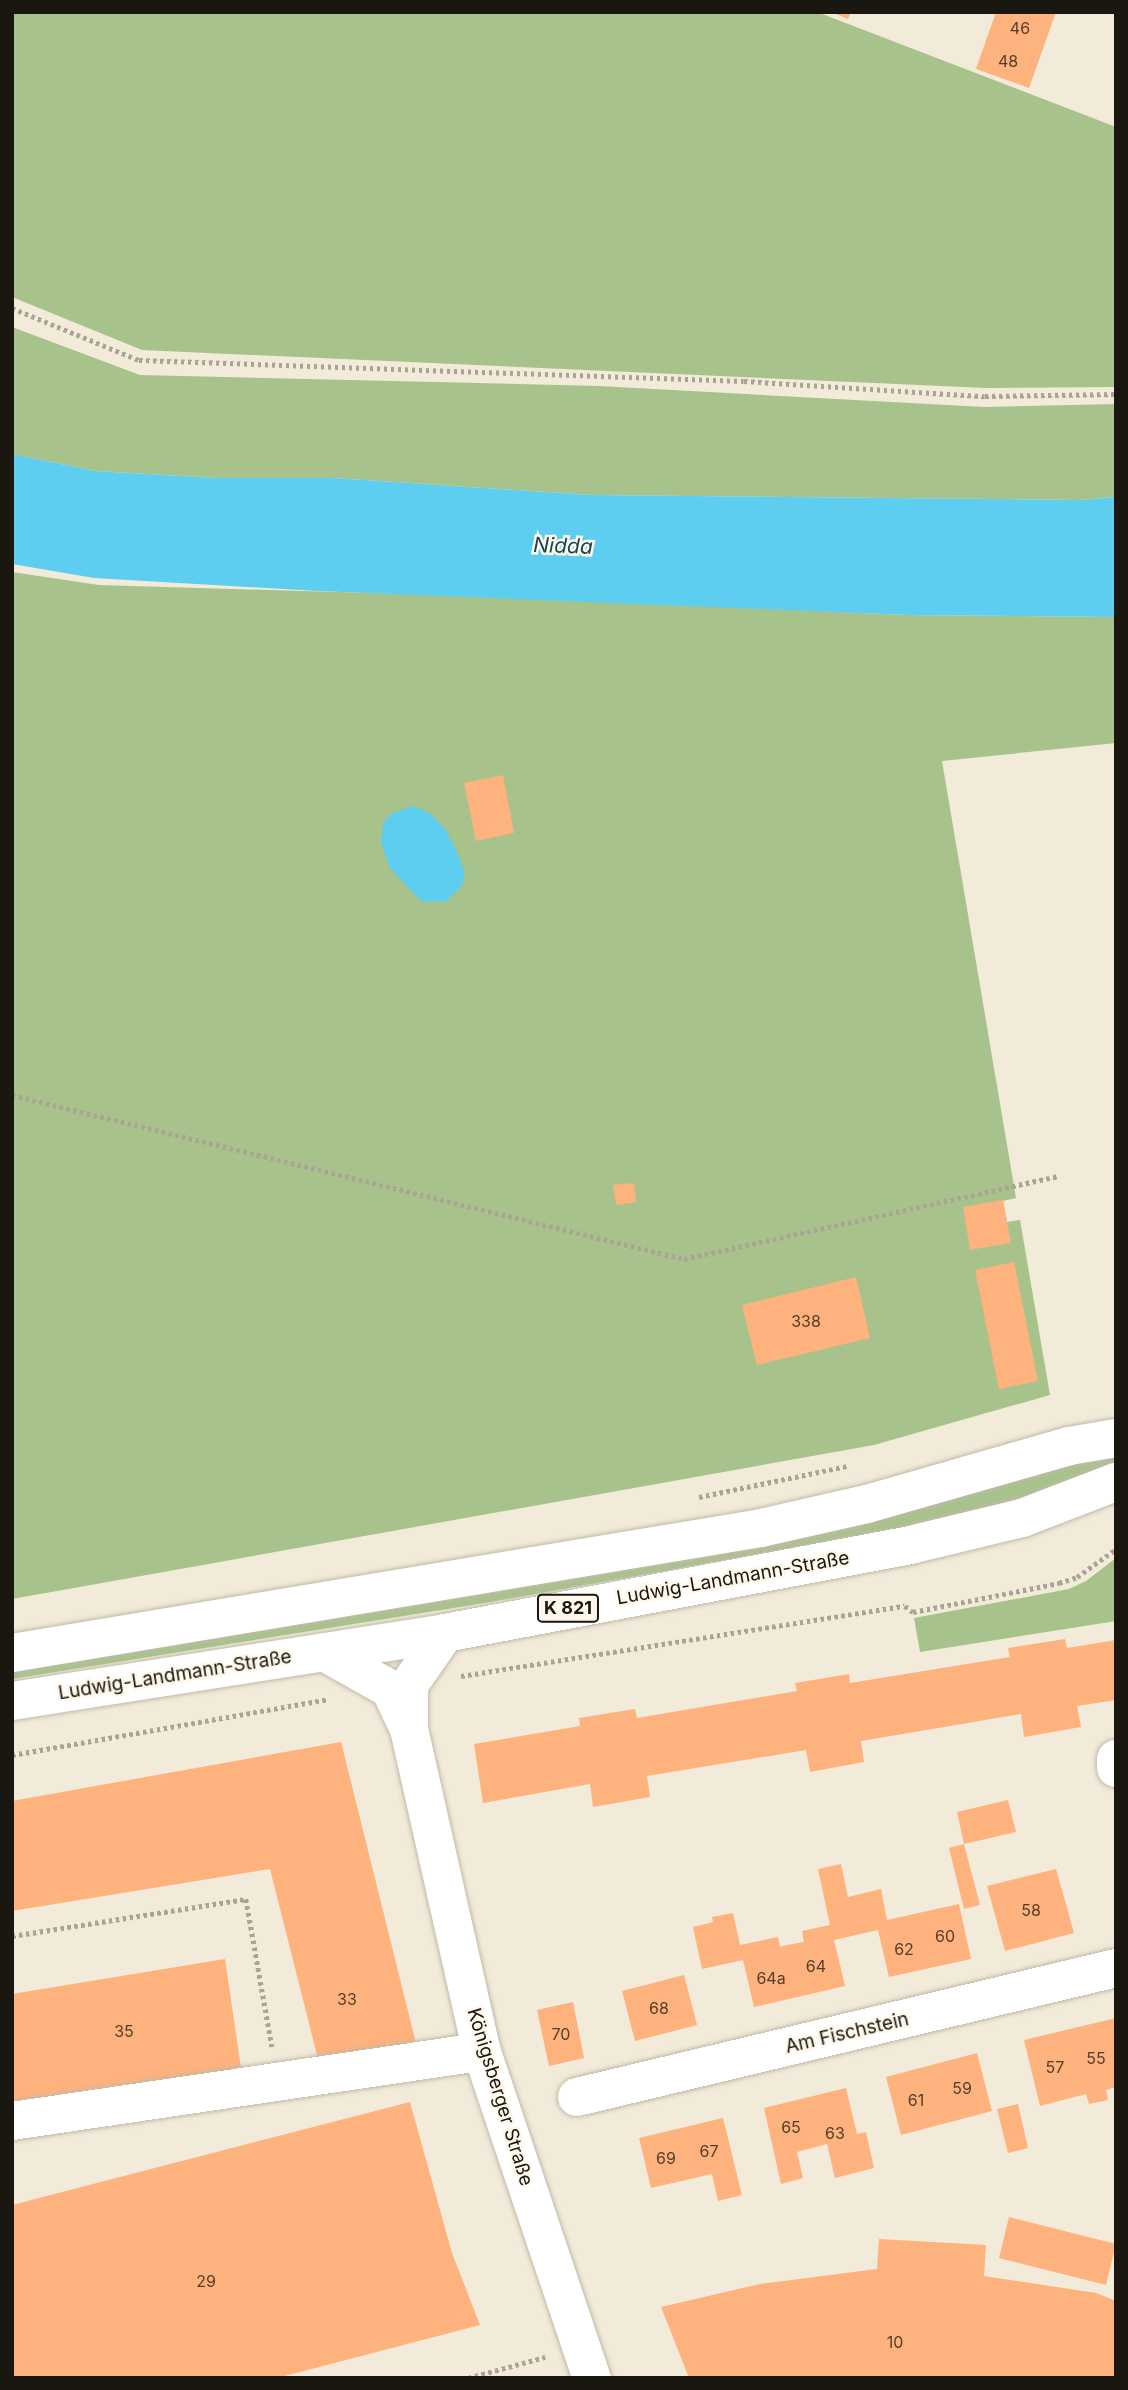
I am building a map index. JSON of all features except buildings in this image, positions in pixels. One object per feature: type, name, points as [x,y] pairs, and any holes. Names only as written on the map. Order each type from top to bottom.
[{"type":"main road","name":"K 821","points":[[12,1653],[761,1528],[867,1504],[1069,1446],[1116,1438]]},
{"type":"main road","name":"Ludwig-Landmann-Straße","points":[[12,1701],[446,1633],[981,1530],[1022,1518],[1116,1482]]},
{"type":"main road","name":"Königsberger Straße","points":[[409,1729],[409,1685],[446,1633]]},
{"type":"main road","name":"Königsberger Straße","points":[[324,1652],[390,1689],[409,1729],[482,2052],[585,2362]]},
{"type":"main road","points":[[1116,1759],[1116,1768]]},
{"type":"main road","name":"Am Fischstein","points":[[577,2097],[1116,1968]]},
{"type":"main road","points":[[12,2121],[482,2052]]},
{"type":"path","points":[[12,308],[139,359],[744,381],[985,396],[1116,394]]},
{"type":"path","points":[[12,1095],[684,1259],[1057,1176]]},
{"type":"path","points":[[687,1499],[851,1466]]},
{"type":"path","points":[[905,1606],[913,1612],[1059,1583],[1077,1577],[1116,1549]]},
{"type":"path","points":[[12,1936],[246,1899],[278,2082]]},
{"type":"path","points":[[468,2378],[585,2362]]},
{"type":"green space","points":[[12,12],[817,12],[1116,127],[1116,387],[986,388],[142,350],[12,297]]},
{"type":"green space","points":[[12,327],[140,375],[599,386],[984,407],[1116,404],[1116,497],[1081,500],[591,495],[334,478],[217,478],[95,471],[12,454]]},
{"type":"green space","points":[[12,572],[99,585],[504,597],[907,615],[1116,617],[1116,743],[942,761],[1016,1198],[1003,1201],[1007,1222],[1020,1220],[1050,1395],[874,1445],[12,1599]]},
{"type":"green space","points":[[1116,1453],[1116,1474],[1048,1502],[491,1602],[12,1679],[12,1665]]},
{"type":"green space","points":[[1116,1558],[1116,1621],[920,1652],[914,1618],[1069,1589],[1086,1581]]},
{"type":"water","name":"Nidda","points":[[12,454],[95,471],[217,478],[334,478],[591,495],[1081,500],[1116,497],[1116,617],[907,615],[317,591],[94,578],[12,564]]},
{"type":"water","points":[[412,806],[430,813],[446,830],[465,874],[462,886],[445,902],[421,901],[390,868],[381,842],[383,824],[390,814]]}]
